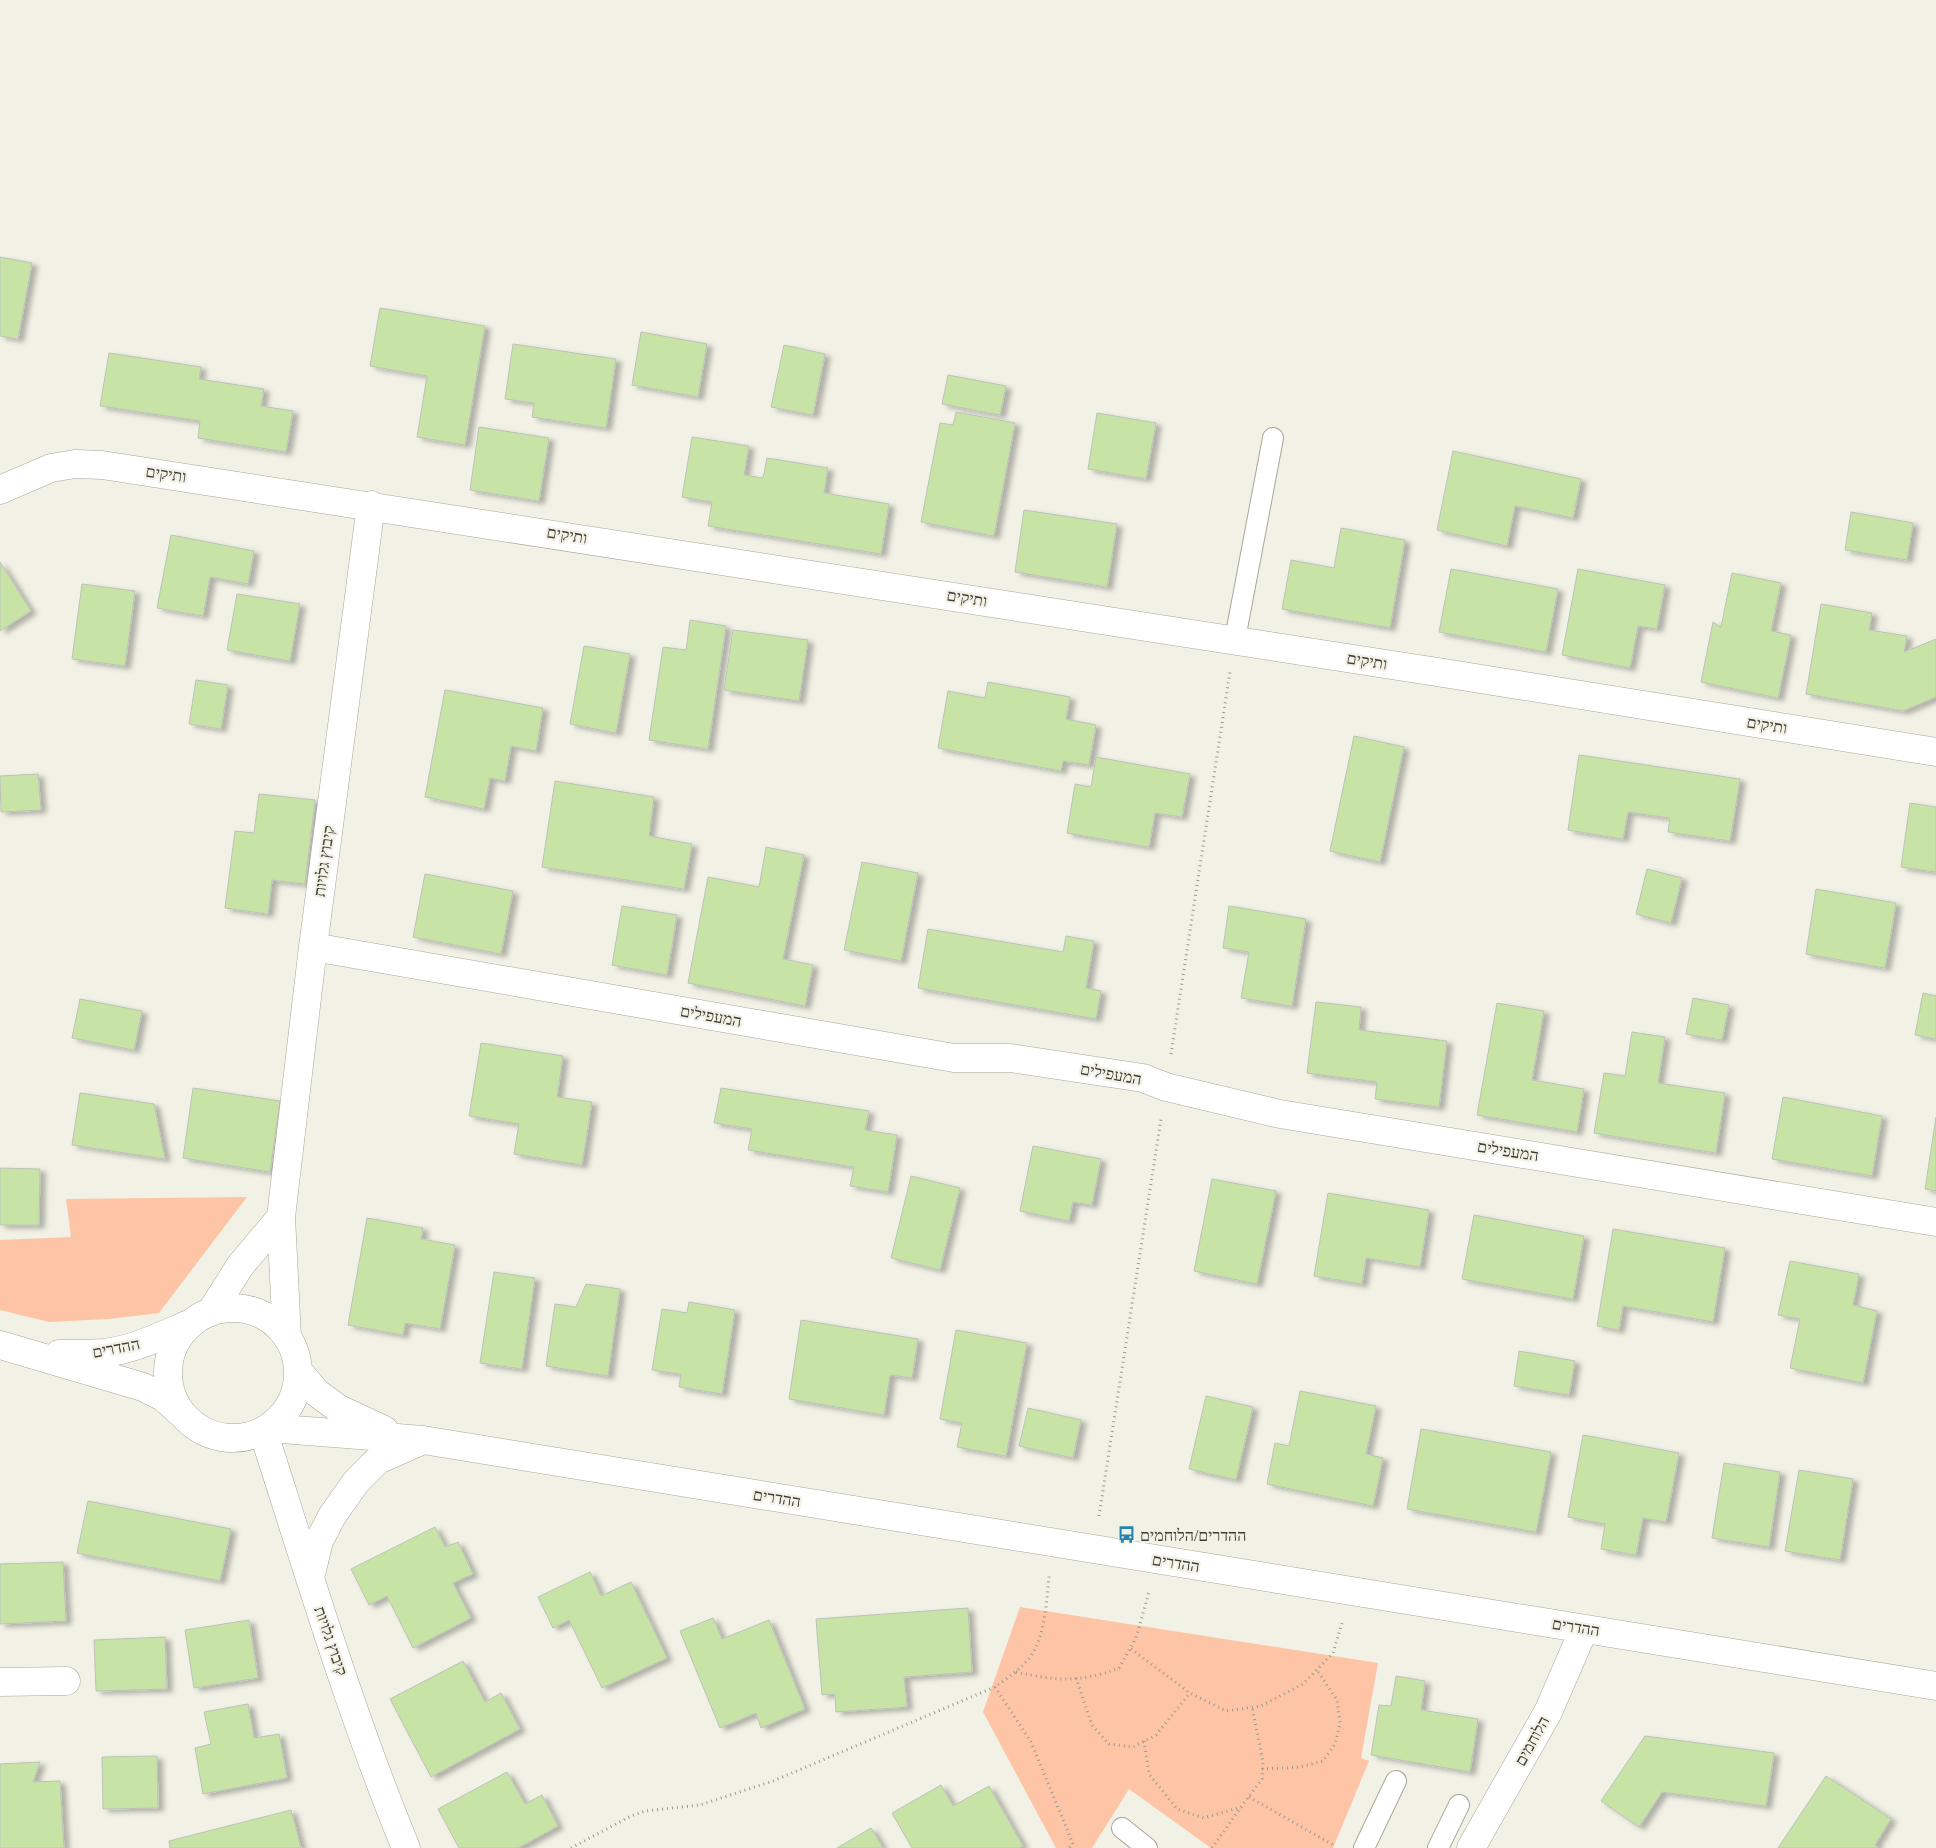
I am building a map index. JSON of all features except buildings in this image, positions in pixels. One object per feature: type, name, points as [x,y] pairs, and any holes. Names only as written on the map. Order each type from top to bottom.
[{"type":"street","name":"ותיקים","points":[[0,490],[51,468],[75,464],[102,465],[1235,639],[1936,752]]},
{"type":"street","name":"קיבוץ גלויות","points":[[287,1337],[281,1217],[313,947],[371,505]]},
{"type":"street","name":"המעפילים","points":[[313,947],[954,1058],[1010,1058],[1143,1078],[1166,1087],[1280,1114],[1936,1222]]},
{"type":"street","points":[[202,1317],[233,1308],[254,1311],[273,1321],[287,1337],[295,1353],[298,1371],[297,1388],[291,1403],[282,1417],[266,1429],[246,1437],[228,1438],[210,1434],[194,1426],[181,1412],[172,1395],[168,1376],[171,1356],[178,1337],[202,1317],[240,1266],[281,1217]]},
{"type":"street","name":"ההדרים","points":[[36,1355],[102,1353],[124,1349],[153,1340],[202,1317]]},
{"type":"street","name":"ההדרים","points":[[0,1345],[143,1387],[163,1397],[181,1412]]},
{"type":"street","name":"ההדרים","points":[[298,1371],[317,1393],[339,1409],[375,1427],[420,1440]]},
{"type":"street","name":"קיבוץ גלויות","points":[[266,1429],[310,1578],[386,1799],[406,1848]]},
{"type":"street","name":"ההדרים","points":[[266,1429],[420,1440],[1936,1686]]},
{"type":"street","points":[[310,1578],[319,1541],[332,1516],[356,1482],[378,1460],[420,1440]]},
{"type":"street","name":"הלוחמים","points":[[1471,1848],[1544,1721],[1584,1629]]},
{"type":"street","points":[[0,1682],[66,1681]]},
{"type":"lane","points":[[1235,639],[1273,438]]},
{"type":"lane","points":[[1364,1848],[1396,1781]]},
{"type":"lane","points":[[1438,1848],[1459,1805]]},
{"type":"lane","points":[[1122,1828],[1147,1848]]},
{"type":"path","points":[[571,1848],[631,1816],[645,1811],[700,1805],[773,1781],[995,1687],[1015,1672],[1035,1650],[1045,1616],[1052,1543]]},
{"type":"path","points":[[1015,1672],[1052,1680],[1095,1677],[1119,1668],[1136,1638],[1158,1560]]},
{"type":"path","points":[[1131,1649],[1190,1693],[1226,1711],[1261,1706],[1303,1684],[1333,1653],[1352,1590]]},
{"type":"path","points":[[1262,1769],[1300,1767],[1323,1761],[1335,1744],[1340,1723],[1337,1700],[1317,1670]]},
{"type":"path","points":[[1076,1678],[1092,1725],[1109,1744],[1133,1747],[1156,1735],[1190,1693]]},
{"type":"path","points":[[995,1687],[1031,1742],[1073,1844],[1069,1848]]},
{"type":"path","points":[[1212,1848],[1262,1779],[1263,1762],[1252,1708]]},
{"type":"path","points":[[1144,1741],[1149,1774],[1176,1809],[1204,1818],[1241,1807]]},
{"type":"path","points":[[1248,1797],[1339,1848]]},
{"type":"shaded area","points":[[247,1197],[159,1313],[109,1319],[49,1322],[0,1310],[0,1240],[71,1237],[66,1199]]},
{"type":"shaded area","points":[[1020,1607],[1378,1663],[1361,1758],[1369,1761],[1333,1848],[1211,1848],[1129,1789],[1092,1848],[1056,1848],[983,1712]]},
{"type":"place","name":"ההדרים/הלוחמים","points":[[1126,1535]]}]
